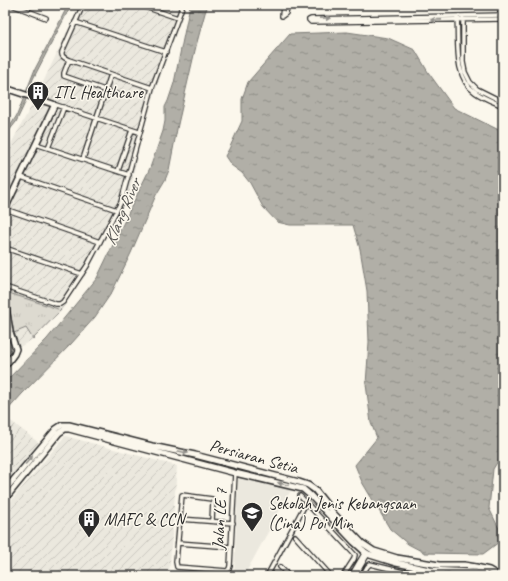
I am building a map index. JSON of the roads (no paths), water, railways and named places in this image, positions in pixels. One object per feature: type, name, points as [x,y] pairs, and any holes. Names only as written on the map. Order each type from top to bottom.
[{"type":"street","points":[[12,5],[46,18]]},
{"type":"street","points":[[83,5],[62,52],[63,57],[152,88]]},
{"type":"street","points":[[139,5],[178,18]]},
{"type":"street","points":[[5,287],[60,304],[63,302],[88,266],[117,210],[124,192],[152,88],[182,7],[181,5]]},
{"type":"street","points":[[283,5],[282,16],[286,13],[287,5]]},
{"type":"street","points":[[462,18],[503,15]]},
{"type":"street","points":[[457,18],[311,22],[309,20],[311,18],[457,18],[462,18],[503,20]]},
{"type":"street","points":[[457,18],[461,73],[467,84],[474,92],[503,106]]},
{"type":"street","points":[[462,18],[464,72],[470,82],[477,89],[503,102]]},
{"type":"street","points":[[75,22],[166,52]]},
{"type":"street","points":[[69,60],[64,76],[119,95]]},
{"type":"street","points":[[83,160],[111,74]]},
{"type":"street","points":[[5,88],[139,132]]},
{"type":"street","points":[[53,104],[54,106],[5,209],[100,242]]},
{"type":"street","points":[[48,148],[64,107]]},
{"type":"street","points":[[118,171],[132,130]]},
{"type":"street","points":[[36,144],[129,175]]},
{"type":"street","points":[[21,176],[117,210]]},
{"type":"street","points":[[5,248],[82,274]]},
{"type":"street","points":[[5,301],[11,335],[16,349],[5,366]]},
{"type":"street","name":"Persiaran Setia","points":[[64,427],[69,425],[308,485],[315,490],[365,546],[374,551],[397,558],[439,565],[464,565],[476,567],[489,570],[499,576]]},
{"type":"street","points":[[5,490],[58,426],[64,427]]},
{"type":"street","points":[[5,499],[64,427]]},
{"type":"street","name":"Persiaran Setia","points":[[64,427],[235,473],[303,489],[366,553],[389,561],[430,570],[473,572],[488,576]]},
{"type":"street","points":[[235,473],[236,466]]},
{"type":"street","name":"Jalan LE 7","points":[[178,543],[177,567],[227,571],[229,569],[235,473]]},
{"type":"street","points":[[212,521],[212,499],[182,495],[178,543],[231,547]]},
{"type":"street","points":[[300,496],[355,556],[343,576]]},
{"type":"street","points":[[267,576],[306,503]]},
{"type":"street","points":[[180,519],[233,523]]},
{"type":"street","points":[[295,536],[331,576]]},
{"type":"street","points":[[354,576],[366,553],[364,548],[365,546]]},
{"type":"street","points":[[366,553],[372,554],[374,551]]},
{"type":"street","points":[[351,576],[366,553]]},
{"type":"street","points":[[362,576],[368,566],[372,564],[407,574],[435,576]]},
{"type":"street","points":[[280,567],[289,576]]},
{"type":"water","points":[[68,5],[73,5],[67,13],[33,79],[24,105],[16,122],[9,131],[8,139],[5,145],[6,133],[17,115],[35,69]]},
{"type":"water","points":[[190,5],[208,5],[196,46],[169,170],[165,180],[156,195],[112,292],[95,317],[5,413],[5,381],[47,339],[97,278],[150,168],[163,131],[165,107],[174,83]]},
{"type":"water","points":[[347,32],[388,38],[415,50],[428,72],[454,108],[503,132],[503,453],[493,469],[489,508],[503,539],[483,554],[425,553],[408,544],[390,529],[362,482],[355,465],[377,438],[371,423],[366,384],[369,342],[367,291],[360,249],[353,225],[290,225],[277,222],[263,207],[250,183],[242,173],[231,165],[225,156],[242,121],[242,99],[248,82],[290,34]]},
{"type":"place","name":"ITL Healthcare","points":[[38,112]]},
{"type":"place","name":"Sekolah Jenis Kebangsaan (Cina) Poi Min","points":[[252,532]]},
{"type":"place","name":"MAFC & CCN","points":[[89,538]]},
{"type":"water label","name":"Klang River","points":[[122,212]]}]
